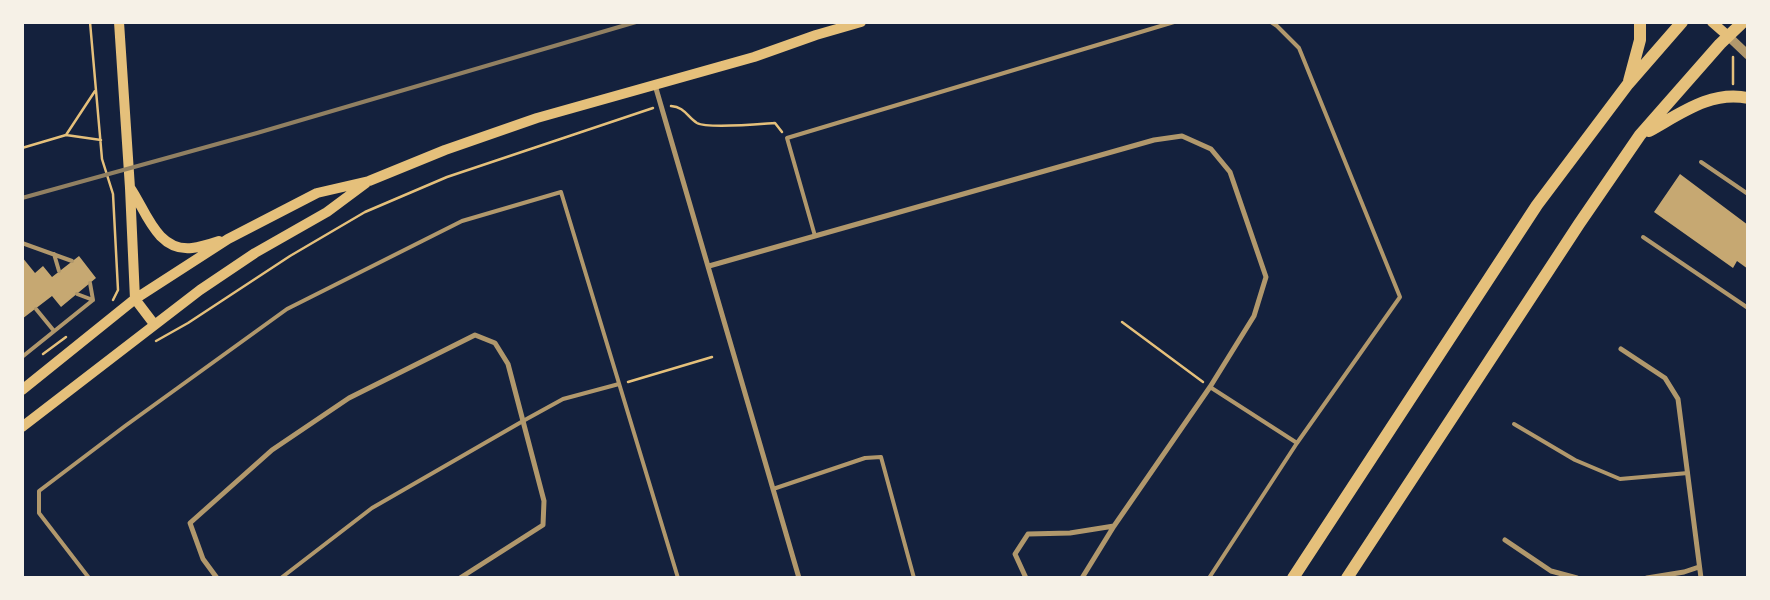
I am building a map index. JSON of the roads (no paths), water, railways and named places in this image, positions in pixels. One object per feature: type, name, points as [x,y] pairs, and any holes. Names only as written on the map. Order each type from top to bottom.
[{"type":"main road","points":[[119,22],[135,299],[154,324]]},
{"type":"main road","points":[[24,385],[115,317],[135,299],[228,239],[317,193],[369,181],[445,150],[537,118],[754,57],[861,22]]},
{"type":"main road","points":[[1628,84],[1640,40],[1640,22]]},
{"type":"main road","points":[[1293,578],[1537,205],[1628,84],[1682,22]]},
{"type":"main road","points":[[1712,22],[1728,36]]},
{"type":"main road","points":[[1348,578],[1579,224],[1640,135],[1728,36],[1743,22]]},
{"type":"main road","points":[[1640,135],[1704,101],[1720,96],[1748,98]]},
{"type":"main road","points":[[22,427],[200,290],[255,252],[327,212],[369,181]]},
{"type":"main road","points":[[130,188],[141,204],[146,217],[164,239],[181,247],[191,248],[228,239]]},
{"type":"street","points":[[1743,22],[1748,26]]},
{"type":"street","points":[[1728,36],[1748,55]]},
{"type":"street","points":[[656,85],[799,578]]},
{"type":"street","points":[[709,266],[1154,140],[1182,136],[1211,149],[1230,172],[1266,277],[1254,316],[1210,388],[1114,526],[1082,578]]},
{"type":"street","points":[[217,578],[203,559],[190,523],[272,450],[349,398],[475,335],[495,343],[508,364],[544,501],[543,525],[460,578]]},
{"type":"street","points":[[1621,349],[1665,378],[1678,400],[1701,578]]},
{"type":"street","points":[[1026,578],[1015,554],[1028,534],[1070,533],[1114,526]]},
{"type":"street","points":[[1505,540],[1551,572],[1577,578]]},
{"type":"street","points":[[1647,578],[1684,572],[1700,567]]},
{"type":"lane","points":[[815,236],[787,138],[1174,22]]},
{"type":"lane","points":[[1209,578],[1298,443],[1400,297],[1299,48],[1277,26],[1270,22]]},
{"type":"lane","points":[[1701,162],[1748,194]]},
{"type":"lane","points":[[89,578],[40,513],[39,491],[125,426],[287,309],[462,221],[561,192],[678,578]]},
{"type":"lane","points":[[1643,237],[1748,308]]},
{"type":"lane","points":[[22,244],[72,261]]},
{"type":"lane","points":[[54,254],[60,271]]},
{"type":"lane","points":[[90,284],[93,300]]},
{"type":"lane","points":[[76,294],[93,300]]},
{"type":"lane","points":[[22,348],[24,355],[93,300]]},
{"type":"lane","points":[[36,309],[54,331]]},
{"type":"lane","points":[[281,578],[372,508],[523,421],[563,399],[619,384]]},
{"type":"lane","points":[[1210,388],[1298,443]]},
{"type":"lane","points":[[1514,424],[1575,460],[1620,479],[1688,473]]},
{"type":"lane","points":[[773,489],[865,458],[881,457],[914,578]]},
{"type":"railway","points":[[22,198],[257,133],[636,22]]}]
